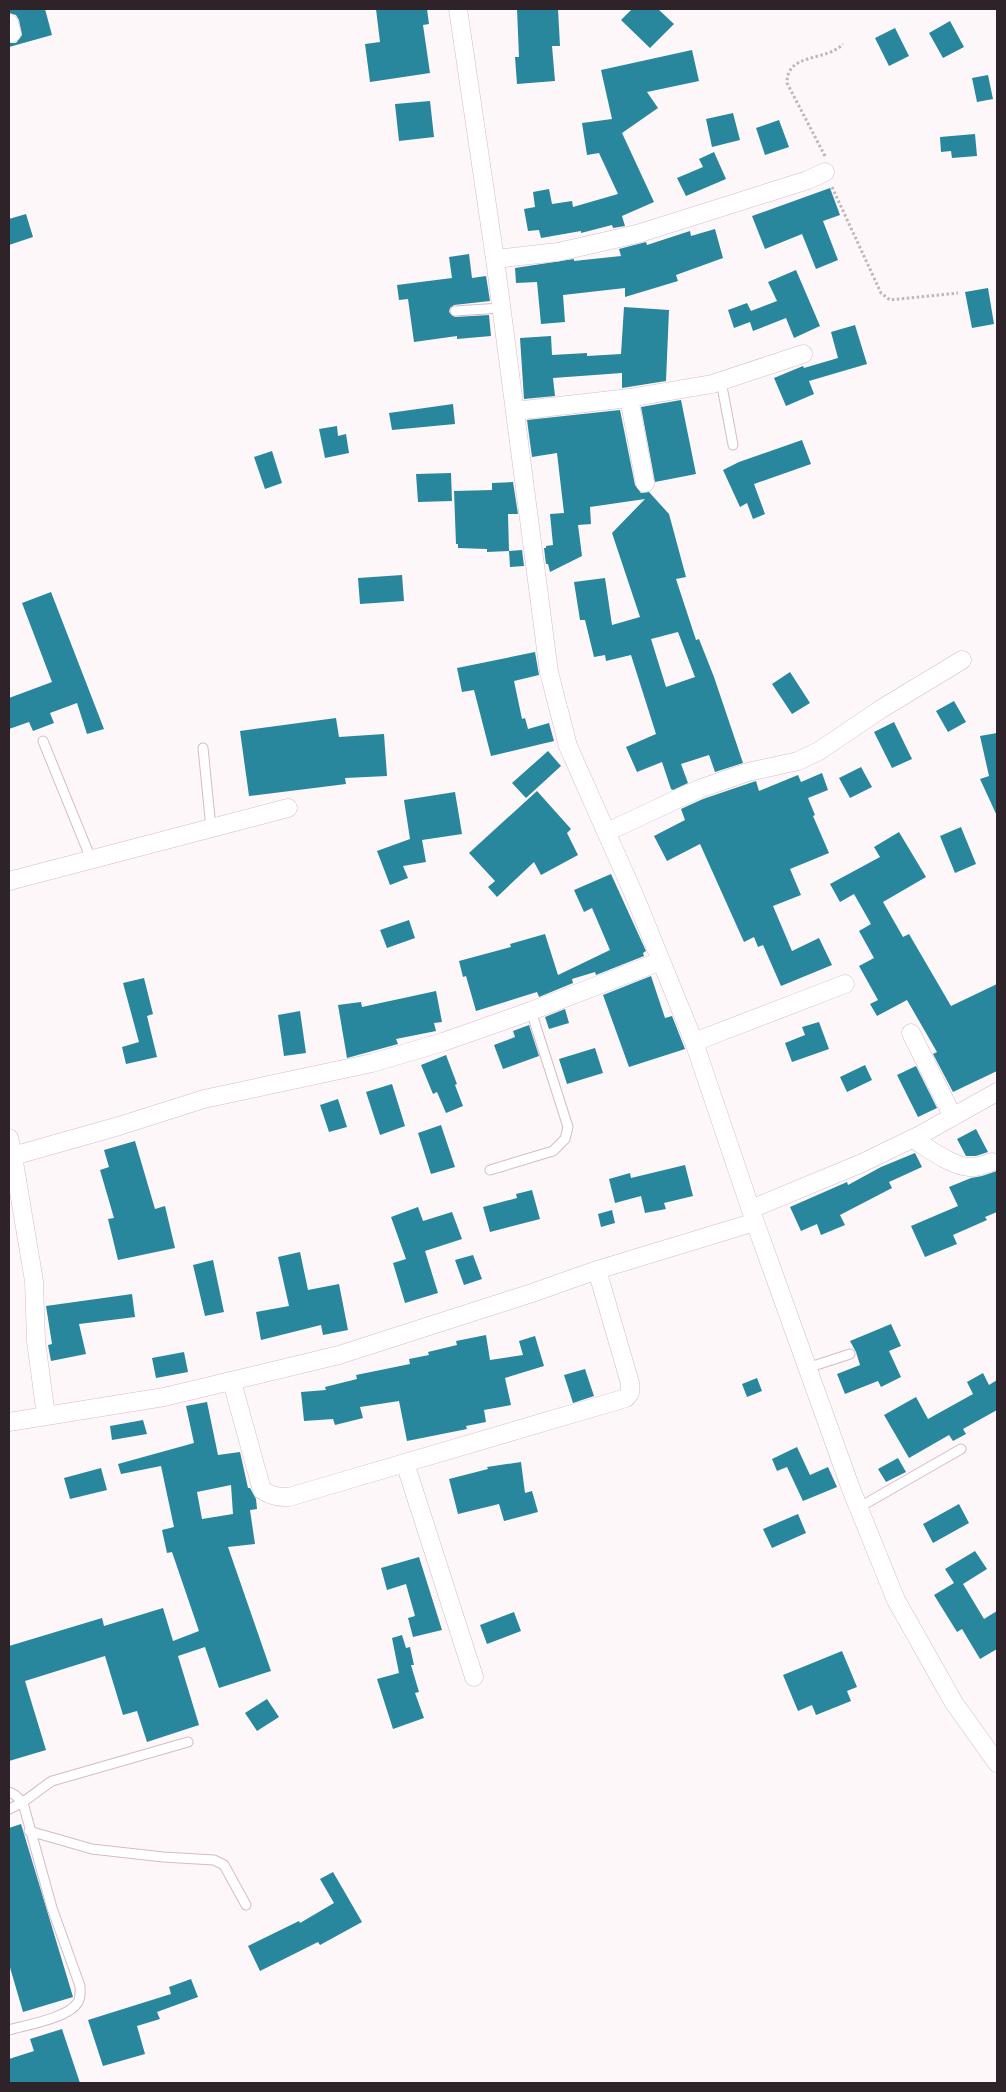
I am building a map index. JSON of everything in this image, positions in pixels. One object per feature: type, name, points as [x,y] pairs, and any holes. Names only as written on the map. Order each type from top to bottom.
[{"type":"street","points":[[458,9],[495,259],[549,672],[568,746],[607,832],[694,1042],[807,1368],[858,1508],[896,1600],[954,1703],[997,1764]]},
{"type":"street","points":[[495,259],[558,252],[638,234],[808,180],[825,172]]},
{"type":"street","points":[[515,411],[629,398],[721,380],[803,354]]},
{"type":"street","points":[[629,398],[645,483]]},
{"type":"street","points":[[607,832],[726,779],[798,761],[820,751],[881,709],[962,660]]},
{"type":"street","points":[[9,881],[288,808]]},
{"type":"street","points":[[13,1156],[204,1099],[372,1063],[442,1042],[531,1011],[661,961]]},
{"type":"street","points":[[694,1042],[845,984]]},
{"type":"street","points":[[911,1033],[953,1117]]},
{"type":"street","points":[[9,1422],[164,1397],[232,1382],[339,1355],[532,1293],[753,1216],[913,1139],[997,1092]]},
{"type":"street","points":[[9,1138],[34,1281],[36,1341],[46,1416]]},
{"type":"street","points":[[913,1139],[945,1159],[965,1167],[972,1168],[992,1162]]},
{"type":"street","points":[[232,1382],[262,1490],[269,1495],[289,1496],[628,1396],[630,1383],[597,1270]]},
{"type":"street","points":[[404,1463],[474,1677]]},
{"type":"lane","points":[[456,311],[501,308]]},
{"type":"lane","points":[[721,380],[733,445]]},
{"type":"lane","points":[[42,741],[91,859]]},
{"type":"lane","points":[[203,748],[210,828]]},
{"type":"lane","points":[[490,1170],[554,1151],[565,1139],[568,1127],[531,1011]]},
{"type":"lane","points":[[807,1368],[850,1354]]},
{"type":"lane","points":[[858,1508],[961,1449]]},
{"type":"lane","points":[[9,1809],[23,1803],[32,1794],[52,1781],[188,1742]]},
{"type":"lane","points":[[9,1792],[23,1803],[29,1831],[52,1908],[80,1986],[80,2000],[75,2007],[58,2016],[9,2030]]},
{"type":"lane","points":[[29,1831],[92,1849],[163,1857],[214,1860],[224,1865],[246,1905]]},
{"type":"path","points":[[843,44],[837,50],[803,60],[792,66],[787,74],[787,83],[828,162],[828,168],[825,172],[881,294],[890,300],[958,293]]},
{"type":"building","points":[[9,9],[45,9],[52,35],[9,47],[9,43],[16,43],[22,35],[19,20],[16,15],[9,13]]},
{"type":"building","points":[[376,9],[427,9],[429,24],[423,25],[430,73],[370,82],[365,44],[380,42]]},
{"type":"building","points":[[517,9],[558,9],[560,46],[552,46],[555,81],[517,84],[515,57],[519,57]]},
{"type":"building","points":[[632,9],[658,9],[674,24],[650,48],[621,20]]},
{"type":"building","points":[[950,21],[964,47],[943,58],[929,33]]},
{"type":"building","points":[[895,28],[909,56],[889,66],[875,38]]},
{"type":"building","points":[[692,50],[699,81],[647,92],[658,108],[622,133],[654,202],[622,216],[625,226],[613,228],[612,225],[581,233],[581,231],[541,238],[539,230],[528,231],[524,209],[535,207],[533,192],[549,189],[552,204],[572,201],[573,207],[618,194],[599,153],[587,155],[582,123],[612,119],[601,70]]},
{"type":"building","points":[[988,75],[993,99],[977,102],[972,78]]},
{"type":"building","points":[[430,101],[434,137],[399,141],[395,104]]},
{"type":"building","points":[[733,113],[740,140],[712,147],[706,119]]},
{"type":"building","points":[[779,120],[789,147],[765,155],[756,128]]},
{"type":"building","points":[[975,134],[977,156],[952,158],[951,151],[941,152],[940,137]]},
{"type":"building","points":[[714,152],[726,179],[686,196],[677,178],[703,167],[699,159]]},
{"type":"building","points":[[830,188],[840,215],[823,221],[838,260],[816,269],[802,234],[765,249],[752,216]]},
{"type":"building","points":[[26,214],[33,237],[9,245],[9,219]]},
{"type":"building","points":[[715,229],[723,258],[676,275],[678,281],[625,297],[625,288],[563,295],[565,322],[541,324],[537,282],[516,283],[515,268],[574,259],[574,261],[621,256],[619,249],[646,242],[647,245],[690,231],[691,236]]},
{"type":"building","points":[[469,254],[472,278],[486,276],[490,301],[454,305],[450,308],[449,312],[455,317],[489,315],[491,336],[457,339],[457,336],[414,342],[408,299],[399,300],[397,285],[452,278],[449,257]]},
{"type":"building","points":[[796,270],[820,326],[794,338],[786,318],[753,331],[750,322],[734,328],[728,310],[747,303],[751,311],[777,301],[768,282]]},
{"type":"building","points":[[988,288],[994,324],[972,328],[965,292]]},
{"type":"building","points":[[624,307],[669,310],[666,381],[622,388],[622,373],[553,378],[555,396],[524,399],[520,338],[551,336],[552,355],[587,353],[587,356],[621,354]]},
{"type":"building","points":[[855,325],[867,364],[809,381],[814,394],[786,406],[774,378],[803,366],[804,368],[838,358],[831,332]]},
{"type":"building","points":[[681,400],[696,474],[655,482],[641,407]]},
{"type":"building","points":[[453,404],[455,424],[392,430],[389,413]]},
{"type":"building","points":[[620,410],[635,485],[641,493],[649,492],[669,514],[686,577],[676,579],[696,640],[699,639],[714,677],[743,763],[715,772],[709,755],[681,764],[688,783],[673,790],[662,762],[637,772],[626,747],[656,734],[631,655],[606,661],[605,655],[594,657],[585,620],[580,620],[574,582],[605,578],[612,625],[640,617],[612,533],[645,499],[590,507],[591,524],[578,525],[582,556],[550,572],[548,564],[546,564],[544,548],[553,545],[550,514],[564,513],[557,453],[532,457],[527,420]],"holes":[[[678,632],[695,677],[666,687],[651,639]]]},
{"type":"building","points":[[337,426],[338,436],[346,434],[349,453],[325,458],[319,429]]},
{"type":"building","points":[[802,440],[811,464],[754,484],[765,514],[753,519],[747,503],[740,507],[723,470],[739,462]]},
{"type":"building","points":[[272,451],[282,483],[265,489],[254,457]]},
{"type":"building","points":[[451,473],[452,501],[418,502],[416,474]]},
{"type":"building","points":[[513,482],[518,514],[508,514],[509,551],[487,552],[487,549],[458,548],[458,544],[456,544],[454,491],[492,490],[492,483]]},
{"type":"building","points":[[522,550],[524,566],[510,567],[509,551]]},
{"type":"building","points":[[402,575],[404,601],[360,604],[358,578]]},
{"type":"building","points":[[51,592],[104,729],[87,734],[77,703],[50,713],[54,723],[33,731],[29,722],[9,729],[9,698],[52,682],[22,603]]},
{"type":"building","points":[[535,652],[539,675],[514,681],[522,719],[525,718],[528,729],[549,723],[554,741],[491,756],[474,690],[462,692],[457,668]]},
{"type":"building","points":[[790,672],[810,703],[792,714],[772,684]]},
{"type":"building","points":[[954,701],[966,722],[948,732],[936,711]]},
{"type":"building","points":[[336,718],[339,737],[384,734],[387,776],[345,778],[346,784],[249,796],[240,731]]},
{"type":"building","points":[[894,722],[912,759],[892,768],[874,732]]},
{"type":"building","points":[[997,733],[997,816],[980,779],[989,776],[980,736]]},
{"type":"building","points":[[548,751],[561,766],[526,798],[512,783]]},
{"type":"building","points":[[861,767],[872,787],[850,798],[839,778]]},
{"type":"building","points":[[822,773],[828,790],[808,798],[815,815],[813,816],[829,853],[790,869],[801,895],[773,906],[792,951],[819,938],[832,965],[781,986],[763,945],[758,947],[754,937],[744,942],[700,844],[667,861],[654,836],[685,820],[681,809],[703,799],[756,781],[759,791],[798,775],[801,782]]},
{"type":"building","points":[[537,791],[571,829],[567,833],[578,855],[541,875],[534,862],[497,897],[488,887],[495,881],[469,853]]},
{"type":"building","points":[[455,792],[462,834],[422,840],[426,862],[403,866],[408,878],[390,885],[377,851],[410,839],[404,800]]},
{"type":"building","points":[[961,827],[976,864],[955,873],[940,836]]},
{"type":"building","points":[[899,832],[926,877],[883,902],[903,937],[909,934],[951,1006],[997,984],[997,1071],[953,1092],[933,1054],[937,1052],[907,1000],[877,1016],[870,1004],[878,1000],[859,966],[874,958],[859,931],[871,924],[854,894],[840,902],[830,884],[880,857],[874,847]]},
{"type":"building","points":[[611,874],[646,951],[643,953],[644,956],[596,975],[595,972],[572,979],[573,983],[539,997],[537,992],[476,1011],[466,976],[463,977],[459,961],[511,947],[510,944],[545,934],[558,975],[610,950],[592,908],[584,912],[574,890]]},
{"type":"building","points":[[409,920],[415,938],[387,948],[380,930]]},
{"type":"building","points":[[651,976],[665,1018],[672,1016],[685,1049],[629,1067],[603,995]]},
{"type":"building","points":[[144,978],[153,1014],[147,1016],[157,1057],[126,1064],[122,1047],[139,1042],[123,983]]},
{"type":"building","points":[[436,991],[442,1022],[434,1023],[436,1031],[396,1039],[398,1044],[347,1058],[338,1005],[361,1002],[362,1007]]},
{"type":"building","points":[[565,1009],[569,1023],[549,1029],[545,1017]]},
{"type":"building","points":[[300,1011],[306,1053],[284,1056],[278,1015]]},
{"type":"building","points":[[819,1022],[829,1049],[792,1062],[785,1043],[805,1035],[802,1027]]},
{"type":"building","points":[[529,1025],[539,1056],[503,1069],[494,1045],[515,1037],[513,1031]]},
{"type":"building","points":[[595,1048],[603,1073],[567,1084],[559,1059]]},
{"type":"building","points":[[446,1055],[463,1106],[446,1113],[437,1092],[433,1094],[421,1065]]},
{"type":"building","points":[[865,1065],[872,1080],[847,1092],[840,1077]]},
{"type":"building","points":[[916,1066],[937,1108],[918,1117],[897,1075]]},
{"type":"building","points":[[392,1084],[405,1126],[380,1135],[366,1092]]},
{"type":"building","points":[[338,1099],[347,1127],[329,1132],[320,1105]]},
{"type":"building","points":[[441,1125],[455,1167],[431,1174],[418,1133]]},
{"type":"building","points":[[976,1129],[988,1152],[976,1156],[966,1156],[957,1139]]},
{"type":"building","points":[[135,1141],[155,1209],[165,1206],[175,1248],[118,1260],[108,1219],[114,1218],[100,1170],[109,1167],[104,1150]]},
{"type":"building","points":[[915,1153],[922,1167],[889,1182],[892,1188],[840,1215],[845,1225],[821,1235],[817,1224],[801,1231],[790,1207],[847,1182],[848,1185],[881,1167]]},
{"type":"building","points":[[685,1165],[693,1196],[664,1203],[666,1209],[645,1213],[641,1196],[615,1203],[609,1179],[630,1173],[631,1178]]},
{"type":"building","points":[[997,1171],[997,1212],[985,1217],[987,1220],[953,1235],[957,1244],[925,1257],[911,1226],[958,1206],[949,1187],[971,1178]]},
{"type":"building","points":[[532,1190],[540,1219],[490,1232],[483,1207],[517,1198],[516,1194]]},
{"type":"building","points":[[418,1207],[423,1221],[452,1212],[462,1239],[425,1251],[438,1293],[405,1303],[393,1263],[406,1259],[391,1217]]},
{"type":"building","points":[[612,1210],[615,1223],[601,1227],[598,1214]]},
{"type":"building","points":[[300,1252],[308,1290],[339,1284],[348,1330],[323,1335],[321,1325],[261,1340],[256,1312],[289,1306],[278,1257]]},
{"type":"building","points":[[473,1255],[482,1279],[464,1285],[455,1260]]},
{"type":"building","points":[[213,1260],[224,1312],[205,1316],[193,1265]]},
{"type":"building","points":[[132,1294],[135,1317],[79,1324],[86,1354],[51,1361],[48,1345],[52,1344],[46,1306]]},
{"type":"building","points":[[891,1324],[901,1346],[889,1351],[901,1377],[881,1387],[878,1381],[845,1394],[837,1374],[860,1365],[850,1341]]},
{"type":"building","points":[[486,1335],[490,1360],[523,1355],[519,1341],[535,1336],[544,1366],[505,1378],[511,1405],[484,1410],[486,1422],[466,1426],[467,1429],[407,1441],[399,1401],[360,1407],[363,1418],[335,1425],[333,1419],[304,1421],[301,1392],[326,1390],[325,1387],[357,1379],[356,1375],[410,1364],[409,1359],[429,1355],[428,1352],[457,1345],[456,1341]]},
{"type":"building","points":[[184,1352],[188,1372],[156,1378],[152,1358]]},
{"type":"building","points":[[585,1369],[594,1396],[573,1403],[564,1375]]},
{"type":"building","points":[[983,1373],[989,1385],[997,1380],[997,1410],[963,1429],[966,1434],[953,1441],[949,1435],[909,1458],[884,1415],[916,1397],[928,1419],[973,1394],[967,1382]]},
{"type":"building","points":[[757,1378],[762,1391],[747,1397],[742,1384]]},
{"type":"building","points":[[207,1402],[218,1455],[240,1452],[248,1488],[250,1488],[256,1499],[257,1509],[250,1510],[255,1544],[228,1547],[271,1671],[219,1688],[205,1647],[178,1656],[199,1725],[147,1742],[137,1711],[123,1715],[105,1656],[25,1681],[46,1750],[9,1761],[9,1646],[102,1618],[104,1626],[163,1608],[173,1641],[199,1631],[172,1552],[167,1553],[162,1530],[174,1527],[161,1466],[121,1474],[118,1464],[194,1443],[186,1406]],"holes":[[[231,1485],[233,1514],[202,1519],[197,1492]]]},
{"type":"building","points":[[143,1420],[147,1434],[112,1440],[110,1426]]},
{"type":"building","points":[[797,1447],[810,1475],[828,1467],[837,1487],[803,1501],[787,1467],[777,1471],[772,1459]]},
{"type":"building","points":[[898,1458],[906,1472],[886,1482],[878,1469]]},
{"type":"building","points":[[521,1462],[525,1493],[532,1491],[538,1512],[504,1521],[499,1504],[458,1514],[449,1479],[488,1469],[487,1467]]},
{"type":"building","points":[[101,1468],[107,1490],[70,1499],[64,1478]]},
{"type":"building","points":[[959,1504],[969,1523],[933,1543],[923,1524]]},
{"type":"building","points":[[798,1514],[806,1533],[772,1548],[763,1529]]},
{"type":"building","points":[[975,1551],[987,1569],[963,1584],[984,1619],[997,1611],[997,1649],[980,1659],[962,1629],[957,1632],[934,1595],[954,1583],[945,1569]]},
{"type":"building","points":[[419,1557],[442,1630],[413,1637],[408,1618],[415,1616],[406,1584],[387,1590],[381,1568]]},
{"type":"building","points":[[514,1612],[521,1631],[487,1644],[480,1625]]},
{"type":"building","points":[[402,1635],[406,1648],[410,1647],[414,1665],[411,1665],[419,1692],[415,1693],[424,1718],[393,1729],[377,1679],[399,1673],[392,1638]]},
{"type":"building","points":[[842,1651],[857,1687],[847,1691],[851,1701],[816,1715],[812,1705],[798,1711],[783,1675]]},
{"type":"building","points":[[267,1699],[279,1717],[257,1731],[245,1713]]},
{"type":"building","points":[[21,1824],[73,1997],[23,2012],[9,1964],[9,1828]]},
{"type":"building","points":[[333,1872],[362,1922],[320,1945],[318,1942],[260,1971],[248,1946],[299,1921],[300,1923],[334,1903],[320,1879]]},
{"type":"building","points":[[191,1979],[198,1997],[157,2012],[160,2019],[137,2026],[145,2054],[103,2066],[88,2020],[171,1994],[169,1987]]},
{"type":"building","points":[[62,2029],[80,2083],[9,2083],[9,2059],[34,2051],[30,2039]]}]
